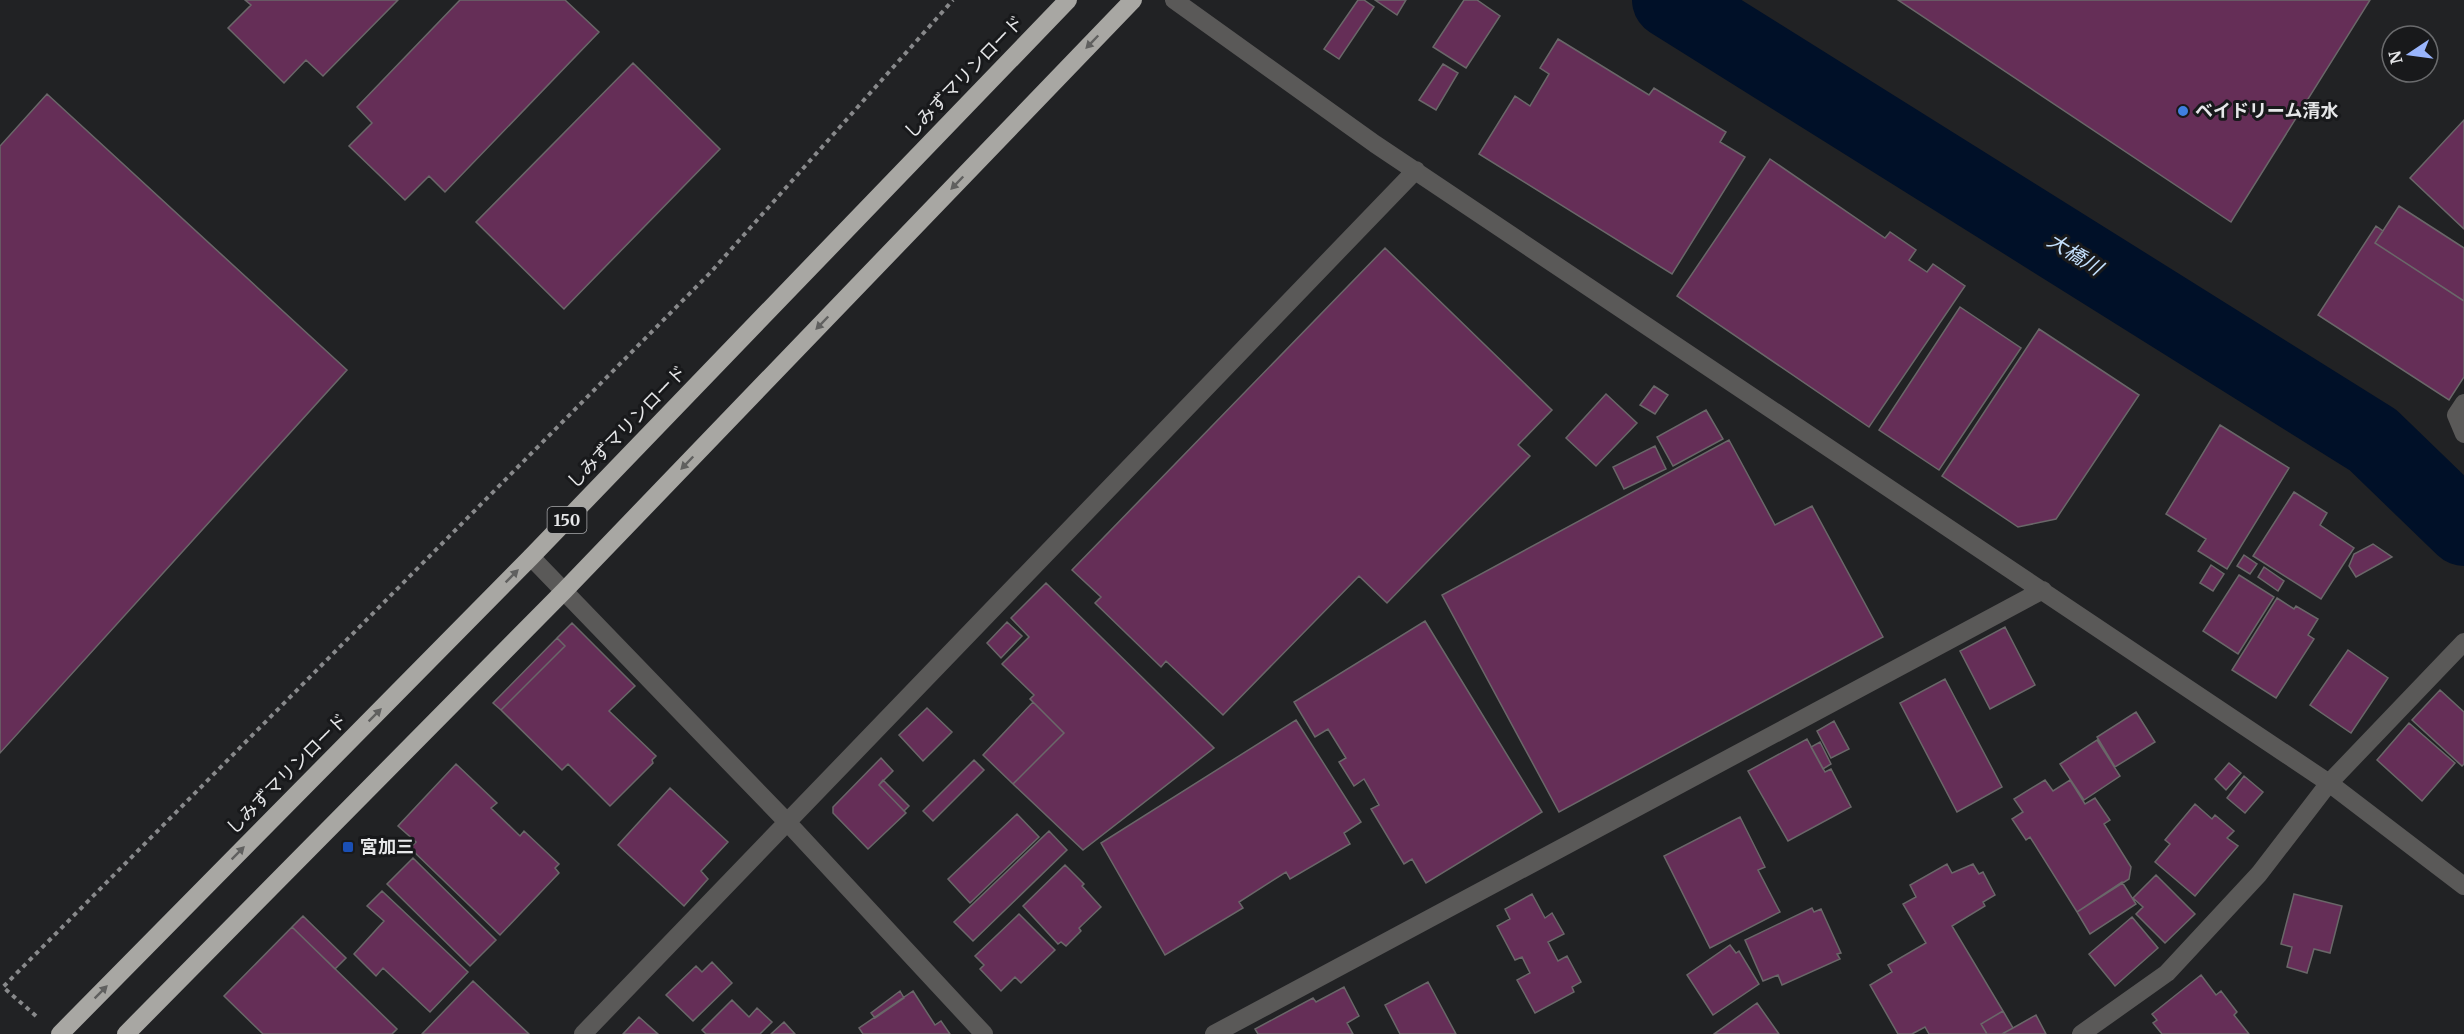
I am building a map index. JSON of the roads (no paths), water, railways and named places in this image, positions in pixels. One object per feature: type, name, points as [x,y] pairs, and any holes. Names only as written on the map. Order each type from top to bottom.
[{"type":"highway","name":"しみずマリンロード","points":[[60,1034],[531,557],[1068,0]]},
{"type":"highway","name":"150","points":[[126,1034],[565,590],[1133,0]]},
{"type":"street","points":[[1174,0],[1375,144],[2329,783],[2464,886]]},
{"type":"street","points":[[583,1034],[1416,170]]},
{"type":"street","points":[[2464,403],[2456,415],[2464,434]]},
{"type":"street","points":[[531,557],[788,823],[984,1034]]},
{"type":"street","points":[[1214,1034],[2043,590]]},
{"type":"street","points":[[2081,1034],[2167,973],[2259,874],[2329,783],[2464,642]]},
{"type":"waterway","name":"大橋川","points":[[1670,0],[2373,440],[2464,528]]},
{"type":"place","name":"ベイドリーム清水","points":[[2183,111]]},
{"type":"place","name":"宮加三","points":[[348,847]]}]
